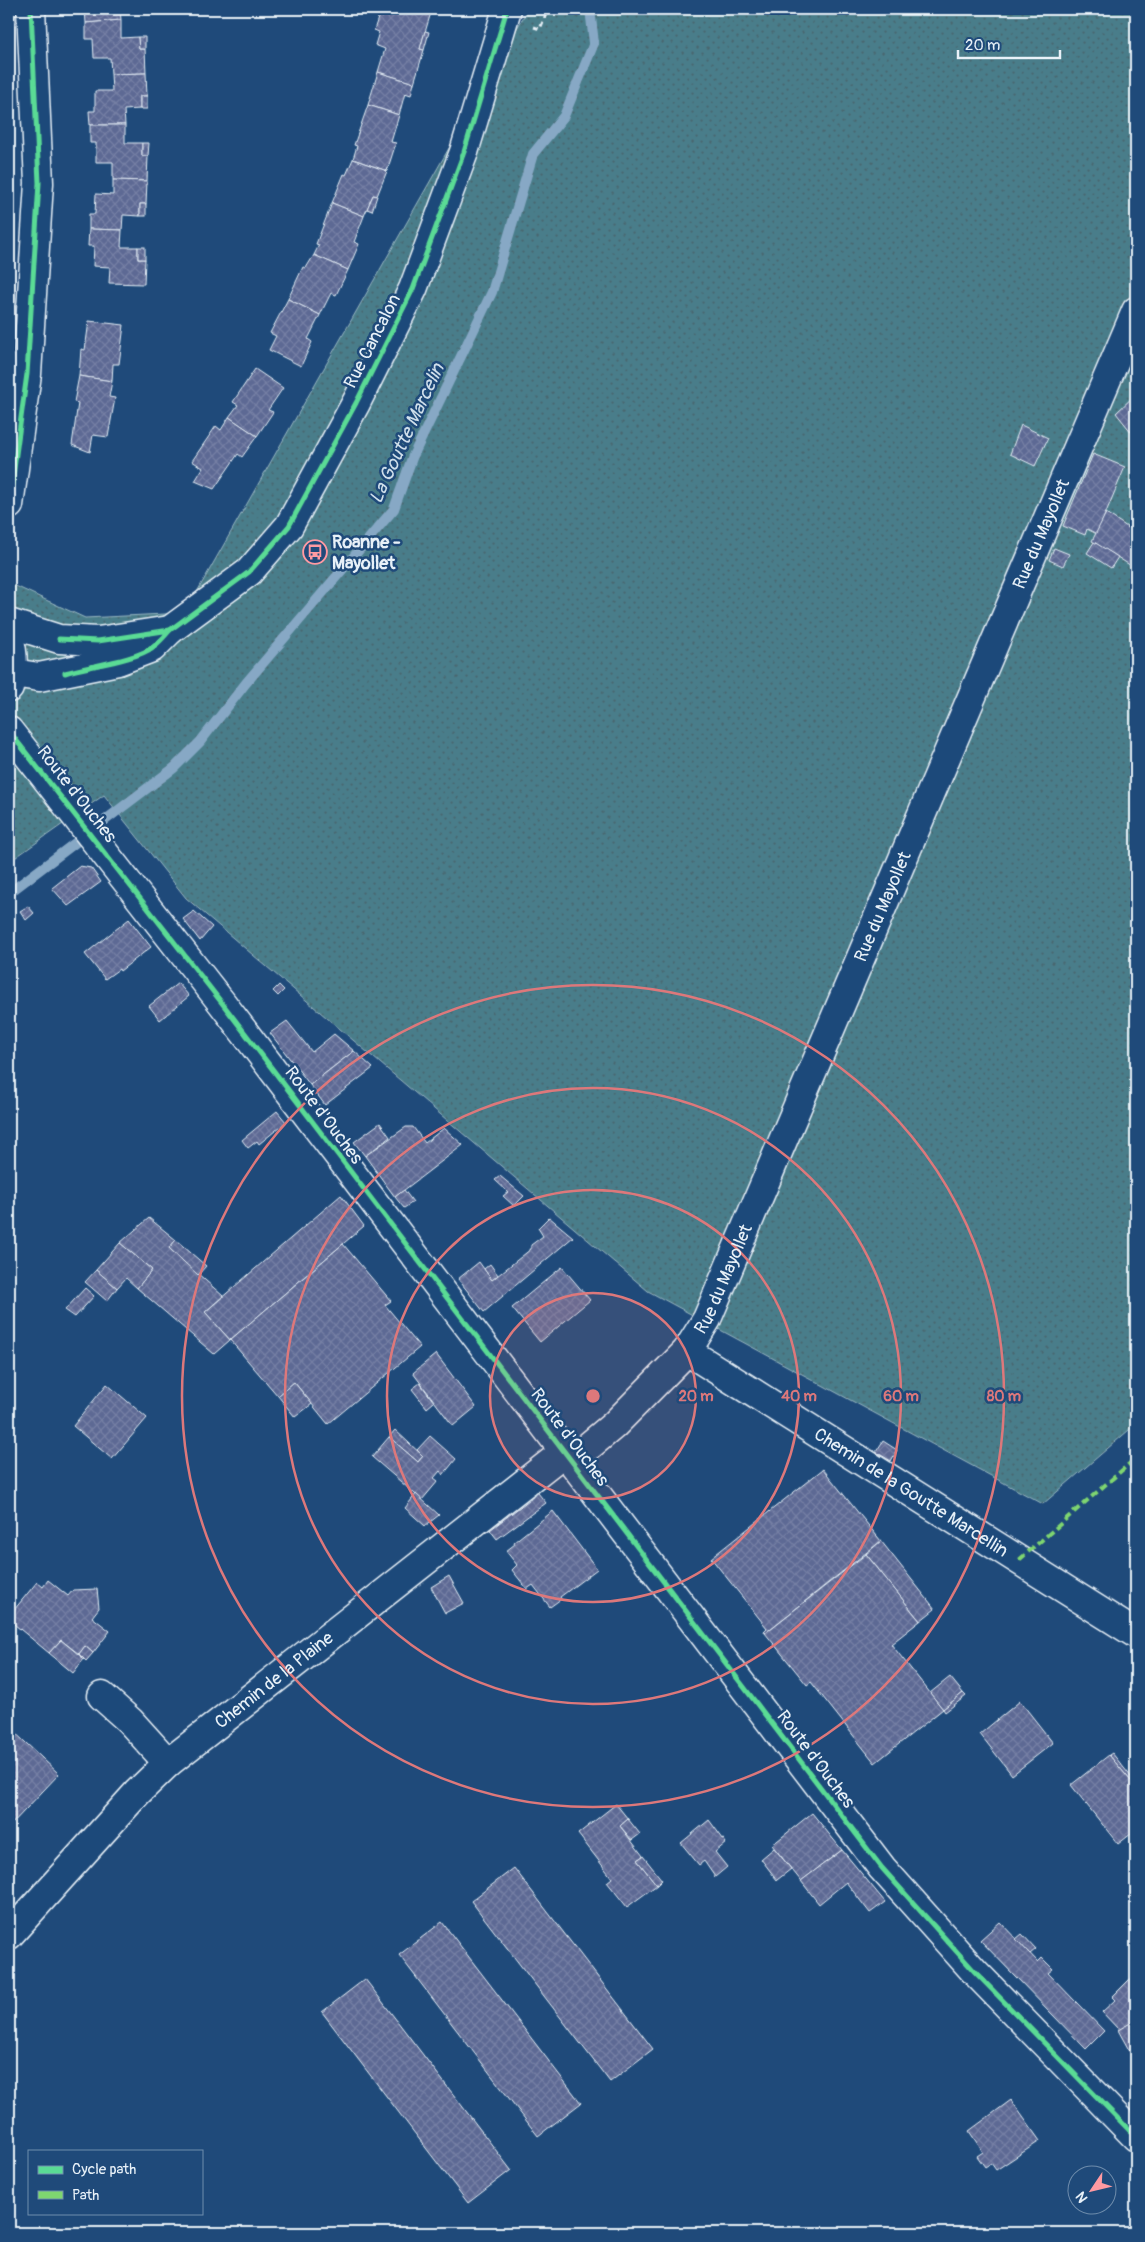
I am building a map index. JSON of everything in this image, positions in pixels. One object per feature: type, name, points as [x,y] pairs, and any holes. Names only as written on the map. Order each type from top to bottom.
[{"type":"street","points":[[9,505],[13,443],[27,374],[39,182],[31,9]]},
{"type":"street","name":"Rue Cancalon","points":[[11,680],[39,677],[118,660],[152,648],[170,630],[249,572],[289,526],[356,403],[413,289],[464,152],[507,9]]},
{"type":"street","name":"Rue du Mayollet","points":[[567,1457],[614,1425],[687,1352],[707,1319],[1136,311]]},
{"type":"street","name":"Rue Cancalon","points":[[9,623],[59,639],[98,641],[170,630]]},
{"type":"street","points":[[9,637],[13,654],[11,680]]},
{"type":"street","name":"Route d'Ouches","points":[[9,730],[76,814],[882,1868],[975,1972],[1136,2137]]},
{"type":"street","name":"Chemin de la Goutte Marcellin","points":[[687,1352],[1136,1634]]},
{"type":"street","name":"Chemin de la Plaine","points":[[9,1935],[137,1793],[168,1763],[567,1457]]},
{"type":"street","points":[[102,1696],[130,1721],[168,1763]]},
{"type":"green space","points":[[528,9],[1136,9],[1136,1424],[1043,1504],[648,1291],[186,898],[104,795],[9,862],[9,583],[85,618],[185,613]]},
{"type":"building","points":[[85,9],[120,9],[121,20],[86,23]]},
{"type":"building","points":[[381,9],[432,9],[420,49],[424,50],[414,83],[378,72],[385,49],[375,45],[379,32],[374,30]]},
{"type":"building","points":[[121,20],[121,38],[138,37],[139,49],[145,49],[146,73],[111,74],[110,58],[94,58],[93,39],[86,39],[86,23]]},
{"type":"building","points":[[425,31],[429,32],[424,50],[420,49]]},
{"type":"building","points":[[138,37],[145,37],[145,49],[139,49]]},
{"type":"building","points":[[378,72],[414,83],[411,95],[405,93],[399,115],[368,105]]},
{"type":"building","points":[[146,73],[147,96],[140,96],[140,109],[124,110],[125,125],[90,125],[89,111],[95,111],[95,91],[112,91],[111,74]]},
{"type":"building","points":[[140,96],[147,96],[147,109],[140,109]]},
{"type":"building","points":[[368,105],[399,115],[391,142],[396,143],[387,171],[353,159],[357,146],[354,145]]},
{"type":"building","points":[[90,125],[125,125],[125,143],[142,143],[142,156],[148,156],[147,181],[113,180],[113,162],[96,162],[96,143],[90,143]]},
{"type":"building","points":[[142,143],[149,143],[148,156],[142,156]]},
{"type":"building","points":[[353,159],[387,171],[377,196],[373,195],[364,216],[332,203],[344,174],[346,175]]},
{"type":"building","points":[[113,180],[147,181],[146,204],[140,204],[140,216],[123,215],[122,230],[89,229],[89,214],[95,214],[96,194],[113,195]]},
{"type":"building","points":[[373,195],[377,196],[372,211],[367,209]]},
{"type":"building","points":[[332,203],[364,216],[354,242],[359,244],[348,270],[314,255],[319,245],[316,244]]},
{"type":"building","points":[[140,204],[146,204],[146,216],[140,216]]},
{"type":"building","points":[[89,229],[122,230],[121,247],[138,247],[138,259],[145,259],[144,284],[109,283],[110,267],[93,266],[94,246],[88,246]]},
{"type":"building","points":[[138,247],[145,247],[145,259],[138,259]]},
{"type":"building","points":[[314,255],[348,270],[336,295],[331,293],[320,315],[288,299],[303,267],[306,268]]},
{"type":"building","points":[[288,299],[320,315],[308,339],[312,342],[301,366],[269,350],[276,336],[270,333]]},
{"type":"building","points":[[89,321],[124,325],[119,364],[113,364],[112,381],[79,376],[81,349],[85,350]]},
{"type":"building","points":[[255,369],[283,388],[268,410],[273,412],[257,436],[229,417],[238,405],[233,402]]},
{"type":"building","points":[[79,376],[112,381],[109,397],[115,398],[108,437],[93,435],[90,452],[72,445],[78,403],[74,402]]},
{"type":"building","points":[[1136,394],[1136,438],[1116,413]]},
{"type":"building","points":[[229,417],[257,436],[242,457],[238,454],[214,489],[195,481],[203,468],[192,461],[216,426],[221,430]]},
{"type":"building","points":[[1021,425],[1048,438],[1035,466],[1010,454]]},
{"type":"building","points":[[1093,454],[1125,467],[1097,534],[1087,529],[1085,535],[1063,526]]},
{"type":"building","points":[[1106,513],[1136,533],[1136,569],[1092,541]]},
{"type":"building","points":[[1094,542],[1118,557],[1111,568],[1087,553]]},
{"type":"building","points":[[1054,548],[1069,554],[1063,566],[1049,560]]},
{"type":"building","points":[[80,866],[91,868],[101,882],[68,906],[52,888]]},
{"type":"building","points":[[28,906],[34,913],[26,920],[20,911]]},
{"type":"building","points":[[194,911],[212,927],[200,941],[183,919]]},
{"type":"building","points":[[129,919],[151,947],[120,971],[119,969],[105,979],[85,954]]},
{"type":"building","points":[[178,983],[189,996],[160,1020],[149,1006]]},
{"type":"building","points":[[279,985],[284,990],[278,996],[273,991]]},
{"type":"building","points":[[287,1021],[312,1052],[334,1034],[354,1051],[310,1085],[270,1033]]},
{"type":"building","points":[[354,1051],[373,1068],[325,1105],[310,1085]]},
{"type":"building","points":[[277,1111],[286,1122],[259,1144],[257,1141],[248,1148],[242,1140]]},
{"type":"building","points":[[380,1123],[390,1137],[365,1156],[354,1142]]},
{"type":"building","points":[[406,1127],[413,1127],[425,1143],[444,1128],[463,1145],[395,1197],[365,1156]]},
{"type":"building","points":[[500,1176],[524,1196],[514,1206],[503,1196],[508,1192],[495,1180]]},
{"type":"building","points":[[404,1190],[413,1202],[404,1208],[395,1197]]},
{"type":"building","points":[[341,1195],[364,1226],[230,1340],[205,1312]]},
{"type":"building","points":[[549,1217],[573,1237],[484,1312],[458,1279],[479,1262],[492,1280],[531,1249],[531,1245],[543,1236],[538,1228]]},
{"type":"building","points":[[149,1218],[176,1240],[169,1248],[223,1296],[205,1312],[230,1340],[214,1354],[137,1288],[152,1270],[120,1243]]},
{"type":"building","points":[[176,1240],[206,1266],[198,1275],[169,1248]]},
{"type":"building","points":[[120,1243],[152,1270],[137,1288],[126,1278],[117,1288],[96,1270]]},
{"type":"building","points":[[343,1244],[391,1301],[385,1305],[420,1347],[328,1424],[294,1382],[278,1396],[230,1340]]},
{"type":"building","points":[[490,1264],[498,1275],[492,1280],[484,1269]]},
{"type":"building","points":[[562,1267],[590,1300],[540,1342],[512,1308]]},
{"type":"building","points":[[96,1270],[117,1288],[107,1301],[85,1282]]},
{"type":"building","points":[[85,1288],[94,1296],[75,1317],[65,1310]]},
{"type":"building","points":[[436,1354],[476,1407],[453,1426],[413,1373]]},
{"type":"building","points":[[294,1382],[312,1404],[295,1417],[278,1396]]},
{"type":"building","points":[[420,1383],[434,1402],[427,1408],[412,1389]]},
{"type":"building","points":[[107,1384],[147,1418],[112,1459],[73,1426]]},
{"type":"building","points":[[395,1430],[423,1456],[418,1462],[389,1437]]},
{"type":"building","points":[[430,1436],[456,1459],[443,1475],[440,1471],[434,1478],[438,1481],[422,1500],[372,1457],[389,1437],[418,1462],[423,1456],[417,1450]]},
{"type":"building","points":[[883,1441],[897,1450],[891,1461],[876,1452]]},
{"type":"building","points":[[823,1469],[881,1541],[765,1633],[764,1631],[767,1628],[711,1558]]},
{"type":"building","points":[[538,1493],[546,1503],[497,1539],[490,1530]]},
{"type":"building","points":[[416,1494],[439,1515],[425,1526],[405,1508]]},
{"type":"building","points":[[553,1511],[597,1569],[550,1607],[533,1585],[527,1589],[512,1570],[517,1565],[506,1551],[515,1544],[514,1542]]},
{"type":"building","points":[[881,1541],[935,1609],[920,1621],[866,1554]]},
{"type":"building","points":[[866,1554],[920,1621],[891,1644],[943,1709],[875,1763],[811,1682],[807,1685],[765,1633]]},
{"type":"building","points":[[449,1576],[464,1603],[445,1613],[431,1587]]},
{"type":"building","points":[[48,1580],[68,1596],[73,1590],[97,1589],[99,1608],[92,1617],[110,1631],[93,1653],[85,1646],[79,1654],[61,1640],[49,1653],[9,1620],[9,1616],[37,1582],[43,1587]]},
{"type":"building","points":[[61,1640],[84,1659],[73,1673],[49,1653]]},
{"type":"building","points":[[85,1646],[93,1653],[86,1661],[79,1654]]},
{"type":"building","points":[[950,1677],[963,1693],[943,1709],[930,1693]]},
{"type":"building","points":[[963,1693],[966,1696],[945,1712],[943,1709]]},
{"type":"building","points":[[1020,1701],[1053,1743],[1012,1775],[980,1734]]},
{"type":"building","points":[[9,1727],[59,1774],[9,1827]]},
{"type":"building","points":[[1112,1753],[1136,1783],[1136,1787],[1109,1755]]},
{"type":"building","points":[[1109,1755],[1136,1787],[1136,1793],[1133,1796],[1136,1800],[1136,1830],[1118,1844],[1071,1785]]},
{"type":"building","points":[[616,1804],[628,1819],[620,1826],[643,1856],[637,1860],[657,1885],[627,1907],[607,1882],[612,1878],[578,1834]]},
{"type":"building","points":[[812,1813],[842,1850],[801,1881],[772,1845]]},
{"type":"building","points":[[628,1819],[640,1834],[632,1840],[620,1826]]},
{"type":"building","points":[[709,1820],[726,1843],[715,1852],[727,1867],[715,1877],[704,1861],[699,1865],[681,1843]]},
{"type":"building","points":[[774,1848],[791,1869],[777,1880],[761,1859]]},
{"type":"building","points":[[842,1850],[885,1902],[870,1913],[846,1882],[819,1904],[801,1881]]},
{"type":"building","points":[[643,1856],[662,1880],[657,1885],[637,1860]]},
{"type":"building","points":[[514,1868],[653,2049],[610,2082],[471,1901]]},
{"type":"building","points":[[442,1922],[581,2103],[538,2136],[399,1955]]},
{"type":"building","points":[[1000,1922],[1038,1962],[1042,1958],[1053,1969],[1048,1973],[1104,2031],[1086,2049],[980,1940]]},
{"type":"building","points":[[1022,1934],[1036,1949],[1030,1954],[1016,1939]]},
{"type":"building","points":[[1136,1973],[1136,2020],[1119,2030],[1102,2012],[1115,2000],[1112,1997]]},
{"type":"building","points":[[365,1979],[511,2170],[468,2203],[322,2012]]},
{"type":"building","points":[[1136,2020],[1136,2057],[1134,2059],[1118,2030]]},
{"type":"building","points":[[1011,2100],[1040,2141],[996,2170],[991,2163],[985,2167],[977,2156],[983,2152],[969,2131]]},
{"type":"waterway","name":"La Goutte Marcelin","points":[[9,893],[174,768],[200,742],[246,683],[394,509],[412,458],[492,292],[533,154],[564,116],[594,43],[590,9]]},
{"type":"marked path","points":[[1019,1560],[1136,1458]]},
{"type":"cycle path","points":[[9,505],[27,374],[39,183],[31,9]]},
{"type":"cycle path","points":[[170,630],[249,572],[289,526],[356,403],[413,289],[464,152],[507,9]]},
{"type":"cycle path","points":[[59,639],[98,641],[170,630],[157,644],[146,652],[65,673]]},
{"type":"cycle path","points":[[9,731],[222,1003],[882,1868],[975,1972],[1136,2137]]},
{"type":"place","name":"Roanne - Mayollet","points":[[315,552]]}]
